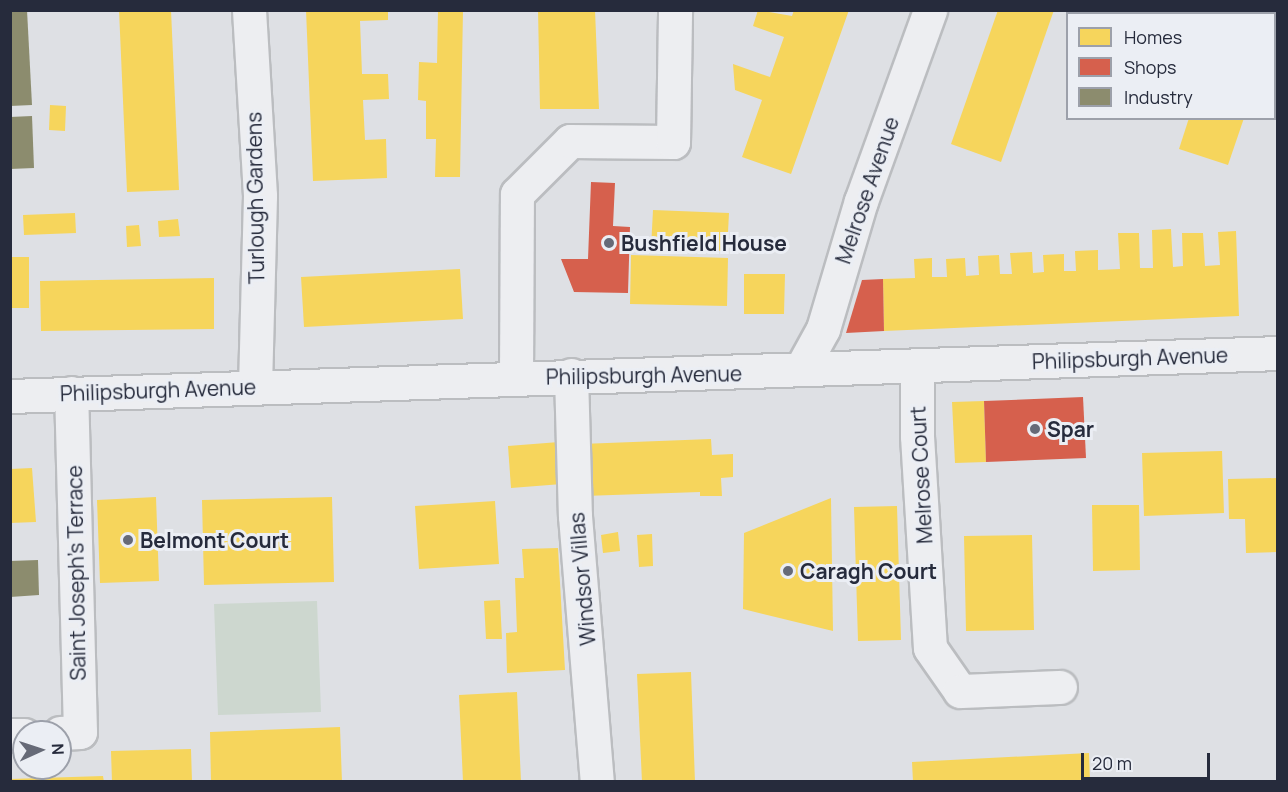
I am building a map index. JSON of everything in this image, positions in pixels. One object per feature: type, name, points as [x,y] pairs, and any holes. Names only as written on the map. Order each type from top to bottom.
[{"type":"street","name":"Turlough Gardens","points":[[249,10],[260,196],[255,386]]},
{"type":"street","points":[[516,377],[517,194],[570,141],[674,141],[675,10]]},
{"type":"street","name":"Melrose Avenue","points":[[801,369],[823,329],[861,201],[930,10]]},
{"type":"street","name":"Philipsburgh Avenue","points":[[10,396],[1278,352]]},
{"type":"street","name":"Melrose Court","points":[[917,365],[917,436],[930,648],[960,691],[1060,687]]},
{"type":"street","name":"Windsor Villas","points":[[571,375],[575,516],[597,782]]},
{"type":"street","name":"Saint Joseph's Terrace","points":[[71,393],[80,732],[72,732]]},
{"type":"shaded area","points":[[317,601],[321,712],[218,715],[214,604]]},
{"type":"building: Homes","points":[[119,10],[171,10],[179,190],[127,192]]},
{"type":"building: Homes","points":[[306,10],[388,10],[388,20],[360,21],[362,74],[388,74],[389,99],[363,100],[365,140],[386,139],[387,178],[313,181]]},
{"type":"building: Homes","points":[[438,10],[463,10],[460,177],[435,177],[436,139],[426,139],[426,101],[418,100],[419,62],[437,63]]},
{"type":"building: Homes","points":[[538,10],[595,10],[599,109],[540,109]]},
{"type":"building: Homes","points":[[758,10],[792,16],[794,10],[849,10],[791,174],[742,157],[762,100],[735,90],[733,64],[770,77],[784,37],[753,26]]},
{"type":"building: Homes","points":[[998,10],[1054,10],[1001,162],[951,144]]},
{"type":"building: Homes","points":[[1105,10],[1121,10],[1120,12]]},
{"type":"building: Homes","points":[[1196,10],[1278,10],[1278,15],[1276,20],[1276,12],[1194,12]]},
{"type":"building: Homes","points":[[50,105],[66,106],[65,131],[49,130]]},
{"type":"building: Homes","points":[[1188,120],[1243,120],[1228,165],[1179,149]]},
{"type":"building: Homes","points":[[653,210],[729,213],[727,251],[651,248]]},
{"type":"building: Homes","points":[[75,213],[76,233],[24,235],[23,215]]},
{"type":"building: Homes","points":[[178,219],[180,236],[159,237],[158,221]]},
{"type":"building: Homes","points":[[139,225],[141,246],[127,247],[126,226]]},
{"type":"building: Homes","points":[[1171,229],[1173,267],[1183,266],[1182,233],[1203,233],[1205,266],[1220,265],[1218,232],[1236,231],[1239,316],[884,331],[883,279],[915,278],[914,259],[932,258],[932,277],[947,277],[946,259],[965,258],[966,276],[979,275],[978,256],[999,255],[1000,274],[1012,274],[1010,253],[1032,252],[1033,273],[1044,272],[1043,255],[1064,254],[1064,271],[1076,271],[1075,251],[1098,250],[1098,270],[1120,269],[1118,233],[1139,233],[1140,268],[1153,268],[1152,230]]},
{"type":"building: Homes","points":[[631,255],[728,258],[727,306],[630,304]]},
{"type":"building: Homes","points":[[10,257],[29,257],[29,308],[10,308]]},
{"type":"building: Homes","points":[[460,269],[463,319],[304,327],[301,277]]},
{"type":"building: Homes","points":[[744,274],[785,274],[784,314],[744,314]]},
{"type":"building: Homes","points":[[214,278],[214,329],[41,331],[40,281]]},
{"type":"building: Homes","points":[[984,401],[986,462],[955,463],[952,402]]},
{"type":"building: Homes","points":[[711,439],[712,455],[733,454],[733,477],[721,478],[722,496],[700,496],[700,492],[584,496],[581,444]]},
{"type":"building: Homes","points":[[559,442],[562,484],[511,488],[508,446]]},
{"type":"building: Homes","points":[[1222,451],[1224,513],[1144,516],[1142,453]]},
{"type":"building: Homes","points":[[32,468],[36,522],[10,523],[10,469]]},
{"type":"building: Homes","points":[[1278,478],[1278,552],[1246,553],[1245,519],[1229,519],[1228,479]]},
{"type":"building: Homes","name":"Belmont Court","points":[[156,497],[159,581],[100,583],[97,500]]},
{"type":"building: Homes","points":[[332,497],[334,582],[204,585],[202,500]]},
{"type":"building: Homes","name":"Caragh Court","points":[[831,498],[833,631],[743,609],[744,533]]},
{"type":"building: Homes","points":[[495,501],[499,564],[419,569],[415,506]]},
{"type":"building: Homes","points":[[1092,505],[1139,505],[1140,570],[1093,571]]},
{"type":"building: Homes","points":[[897,506],[901,640],[858,641],[854,507]]},
{"type":"building: Homes","points":[[618,532],[620,551],[603,553],[601,535]]},
{"type":"building: Homes","points":[[652,534],[653,566],[639,567],[637,535]]},
{"type":"building: Homes","points":[[1032,535],[1034,630],[966,631],[964,536]]},
{"type":"building: Homes","points":[[558,548],[565,670],[507,673],[506,633],[517,632],[515,578],[524,578],[522,549]]},
{"type":"building: Homes","points":[[500,600],[502,639],[486,639],[484,601]]},
{"type":"building: Homes","points":[[691,672],[695,782],[642,782],[637,674]]},
{"type":"building: Homes","points":[[517,692],[521,782],[463,782],[459,695]]},
{"type":"building: Homes","points":[[340,727],[342,782],[211,782],[210,732]]},
{"type":"building: Homes","points":[[191,749],[192,782],[112,782],[111,751]]},
{"type":"building: Homes","points":[[1089,753],[1090,782],[913,782],[912,762]]},
{"type":"building: Homes","points":[[103,776],[104,782],[10,782],[12,779],[72,780],[72,777]]},
{"type":"building: Shops","name":"Bushfield House","points":[[591,182],[615,183],[613,226],[630,227],[628,293],[574,292],[561,259],[588,259]]},
{"type":"building: Shops","points":[[883,279],[884,331],[846,333],[862,280]]},
{"type":"building: Shops","name":"Spar","points":[[1083,397],[1086,458],[986,462],[984,401]]},
{"type":"building: Industry","points":[[10,10],[27,10],[32,105],[10,106]]},
{"type":"building: Industry","points":[[32,116],[34,168],[10,169],[10,117]]},
{"type":"building: Industry","points":[[38,560],[39,595],[10,597],[10,561]]},
{"type":"place","name":"Bushfield House","points":[[609,243]]},
{"type":"place","name":"Spar","points":[[1035,429]]},
{"type":"place","name":"Belmont Court","points":[[128,540]]},
{"type":"place","name":"Caragh Court","points":[[788,571]]}]
